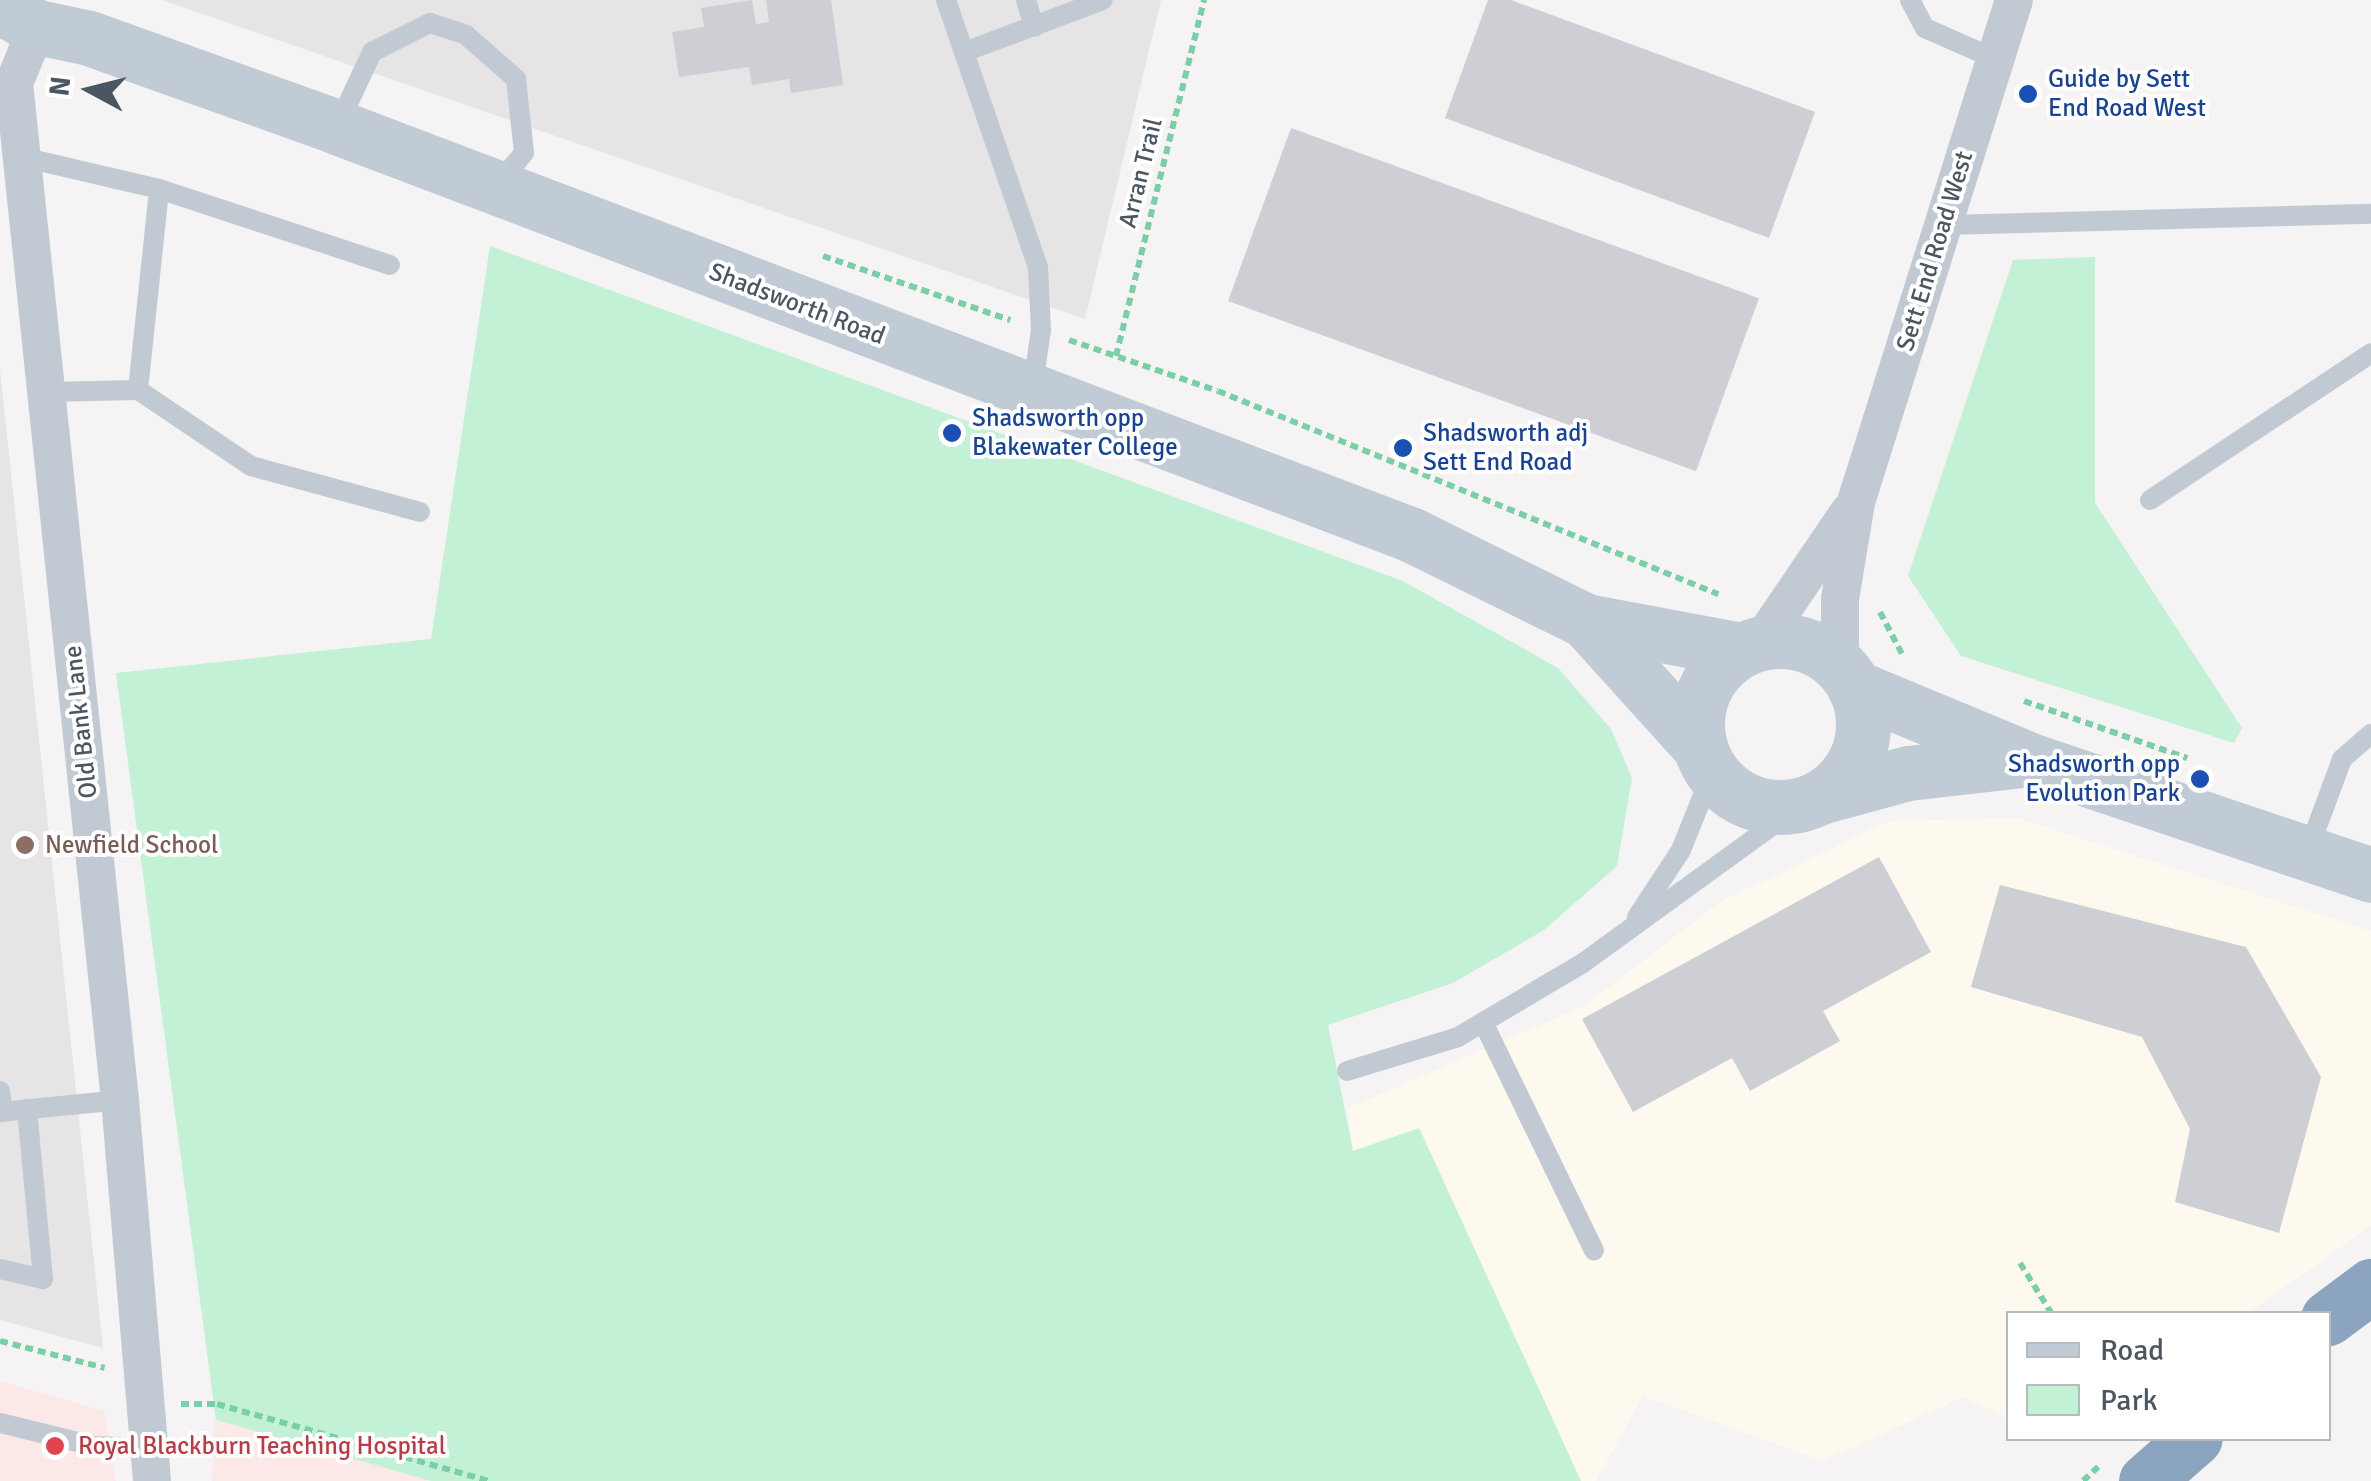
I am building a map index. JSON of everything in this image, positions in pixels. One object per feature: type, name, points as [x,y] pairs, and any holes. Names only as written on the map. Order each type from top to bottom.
[{"type":"highway","points":[[2331,1316],[2371,1286]]},
{"type":"highway","points":[[2146,1481],[2192,1441]]},
{"type":"main road","name":"Shadsworth Road","points":[[19,17],[89,38],[337,127],[493,190],[1412,535],[1586,622],[1750,647],[1789,641],[1816,649],[1847,677],[2030,760],[2371,875]]},
{"type":"main road","name":"Shadsworth Road","points":[[1586,622],[1706,760],[1752,803],[1811,801],[1908,773],[2030,760]]},
{"type":"main road","points":[[1706,760],[1696,719],[1703,692],[1750,647]]},
{"type":"main road","points":[[1811,801],[1854,761],[1862,711],[1847,677]]},
{"type":"street","name":"Sett End Road West","points":[[1847,677],[1840,599],[1856,502],[2014,0]]},
{"type":"street","name":"Old Bank Lane","points":[[19,17],[14,83],[16,181],[46,392],[120,1100],[150,1465]]},
{"type":"street","name":"Sett End Road West","points":[[1750,647],[1856,502]]},
{"type":"lane","points":[[946,0],[1038,267],[1041,330],[1032,392]]},
{"type":"lane","points":[[1026,0],[1034,27]]},
{"type":"lane","points":[[964,52],[1103,0]]},
{"type":"lane","points":[[1910,0],[1925,28],[1996,58]]},
{"type":"lane","points":[[337,127],[372,52],[430,23],[466,36],[516,79],[524,153],[493,190]]},
{"type":"lane","points":[[16,181],[159,189],[390,265]]},
{"type":"lane","points":[[138,390],[159,189]]},
{"type":"lane","points":[[1944,225],[2371,214]]},
{"type":"lane","points":[[2150,500],[2371,354]]},
{"type":"lane","points":[[46,392],[138,390],[250,466],[420,512]]},
{"type":"lane","points":[[2308,852],[2342,758],[2371,734]]},
{"type":"lane","points":[[1631,927],[1681,850],[1706,760]]},
{"type":"lane","points":[[1347,1071],[1458,1037],[1484,1022],[1631,927],[1811,801]]},
{"type":"lane","points":[[1484,1022],[1594,1251]]},
{"type":"lane","points":[[1,1105],[27,1110],[120,1100]]},
{"type":"lane","points":[[0,1269],[43,1278],[27,1110]]},
{"type":"lane","points":[[0,1423],[94,1446],[150,1465]]},
{"type":"path","name":"Arran Trail","points":[[1116,356],[1204,0]]},
{"type":"path","points":[[820,254],[1116,356],[1728,598]]},
{"type":"path","points":[[1840,599],[1880,612],[1905,660]]},
{"type":"path","points":[[2017,698],[2204,764]]},
{"type":"path","points":[[2020,1262],[2050,1311]]},
{"type":"path","points":[[0,1341],[146,1392],[217,1404],[489,1481]]},
{"type":"shaded area","points":[[162,0],[1161,0],[1085,319]]},
{"type":"shaded area","name":"Newfield School","points":[[0,369],[103,1348],[0,1320]]},
{"type":"shaded area","points":[[2018,818],[2371,931],[2371,1226],[2251,1311],[2006,1311],[2006,1417],[1963,1397],[1823,1461],[1643,1396],[1596,1481],[1581,1481],[1420,1128],[1353,1152],[1348,1108],[1584,1006],[1720,902],[1889,821]]},
{"type":"shaded area","name":"Royal Blackburn Teaching Hospital","points":[[0,1381],[104,1411],[116,1481],[0,1481]]},
{"type":"shaded area","name":"Royal Blackburn Teaching Hospital","points":[[216,1420],[431,1481],[212,1481]]},
{"type":"green space","points":[[490,246],[1403,581],[1558,668],[1611,729],[1632,778],[1617,866],[1544,930],[1453,983],[1328,1025],[1353,1151],[1419,1128],[1581,1481],[431,1481],[216,1420],[116,673],[431,639]]},
{"type":"green space","points":[[2095,257],[2095,503],[2242,728],[2234,743],[1961,656],[1908,576],[2013,260]]},
{"type":"building","points":[[752,0],[756,24],[769,22],[766,0],[831,0],[843,85],[791,93],[789,79],[752,85],[749,67],[679,77],[672,32],[704,27],[701,8]]},
{"type":"building","points":[[1488,0],[1511,0],[1815,112],[1769,238],[1445,118]]},
{"type":"building","points":[[1291,128],[1759,298],[1696,471],[1228,301]]},
{"type":"building","points":[[1879,857],[1931,952],[1823,1011],[1840,1041],[1750,1091],[1732,1058],[1633,1112],[1582,1019]]},
{"type":"building","points":[[2000,885],[2246,947],[2321,1077],[2279,1233],[2175,1202],[2190,1129],[2142,1037],[1971,987]]},
{"type":"place","name":"Guide by Sett End Road West","points":[[2028,94]]},
{"type":"place","name":"Shadsworth opp Blakewater College","points":[[952,433]]},
{"type":"place","name":"Shadsworth adj Sett End Road","points":[[1403,448]]},
{"type":"place","name":"Shadsworth opp Evolution Park","points":[[2200,779]]},
{"type":"place","name":"Newfield School","points":[[25,845]]},
{"type":"place","name":"Royal Blackburn Teaching Hospital","points":[[55,1446]]}]
